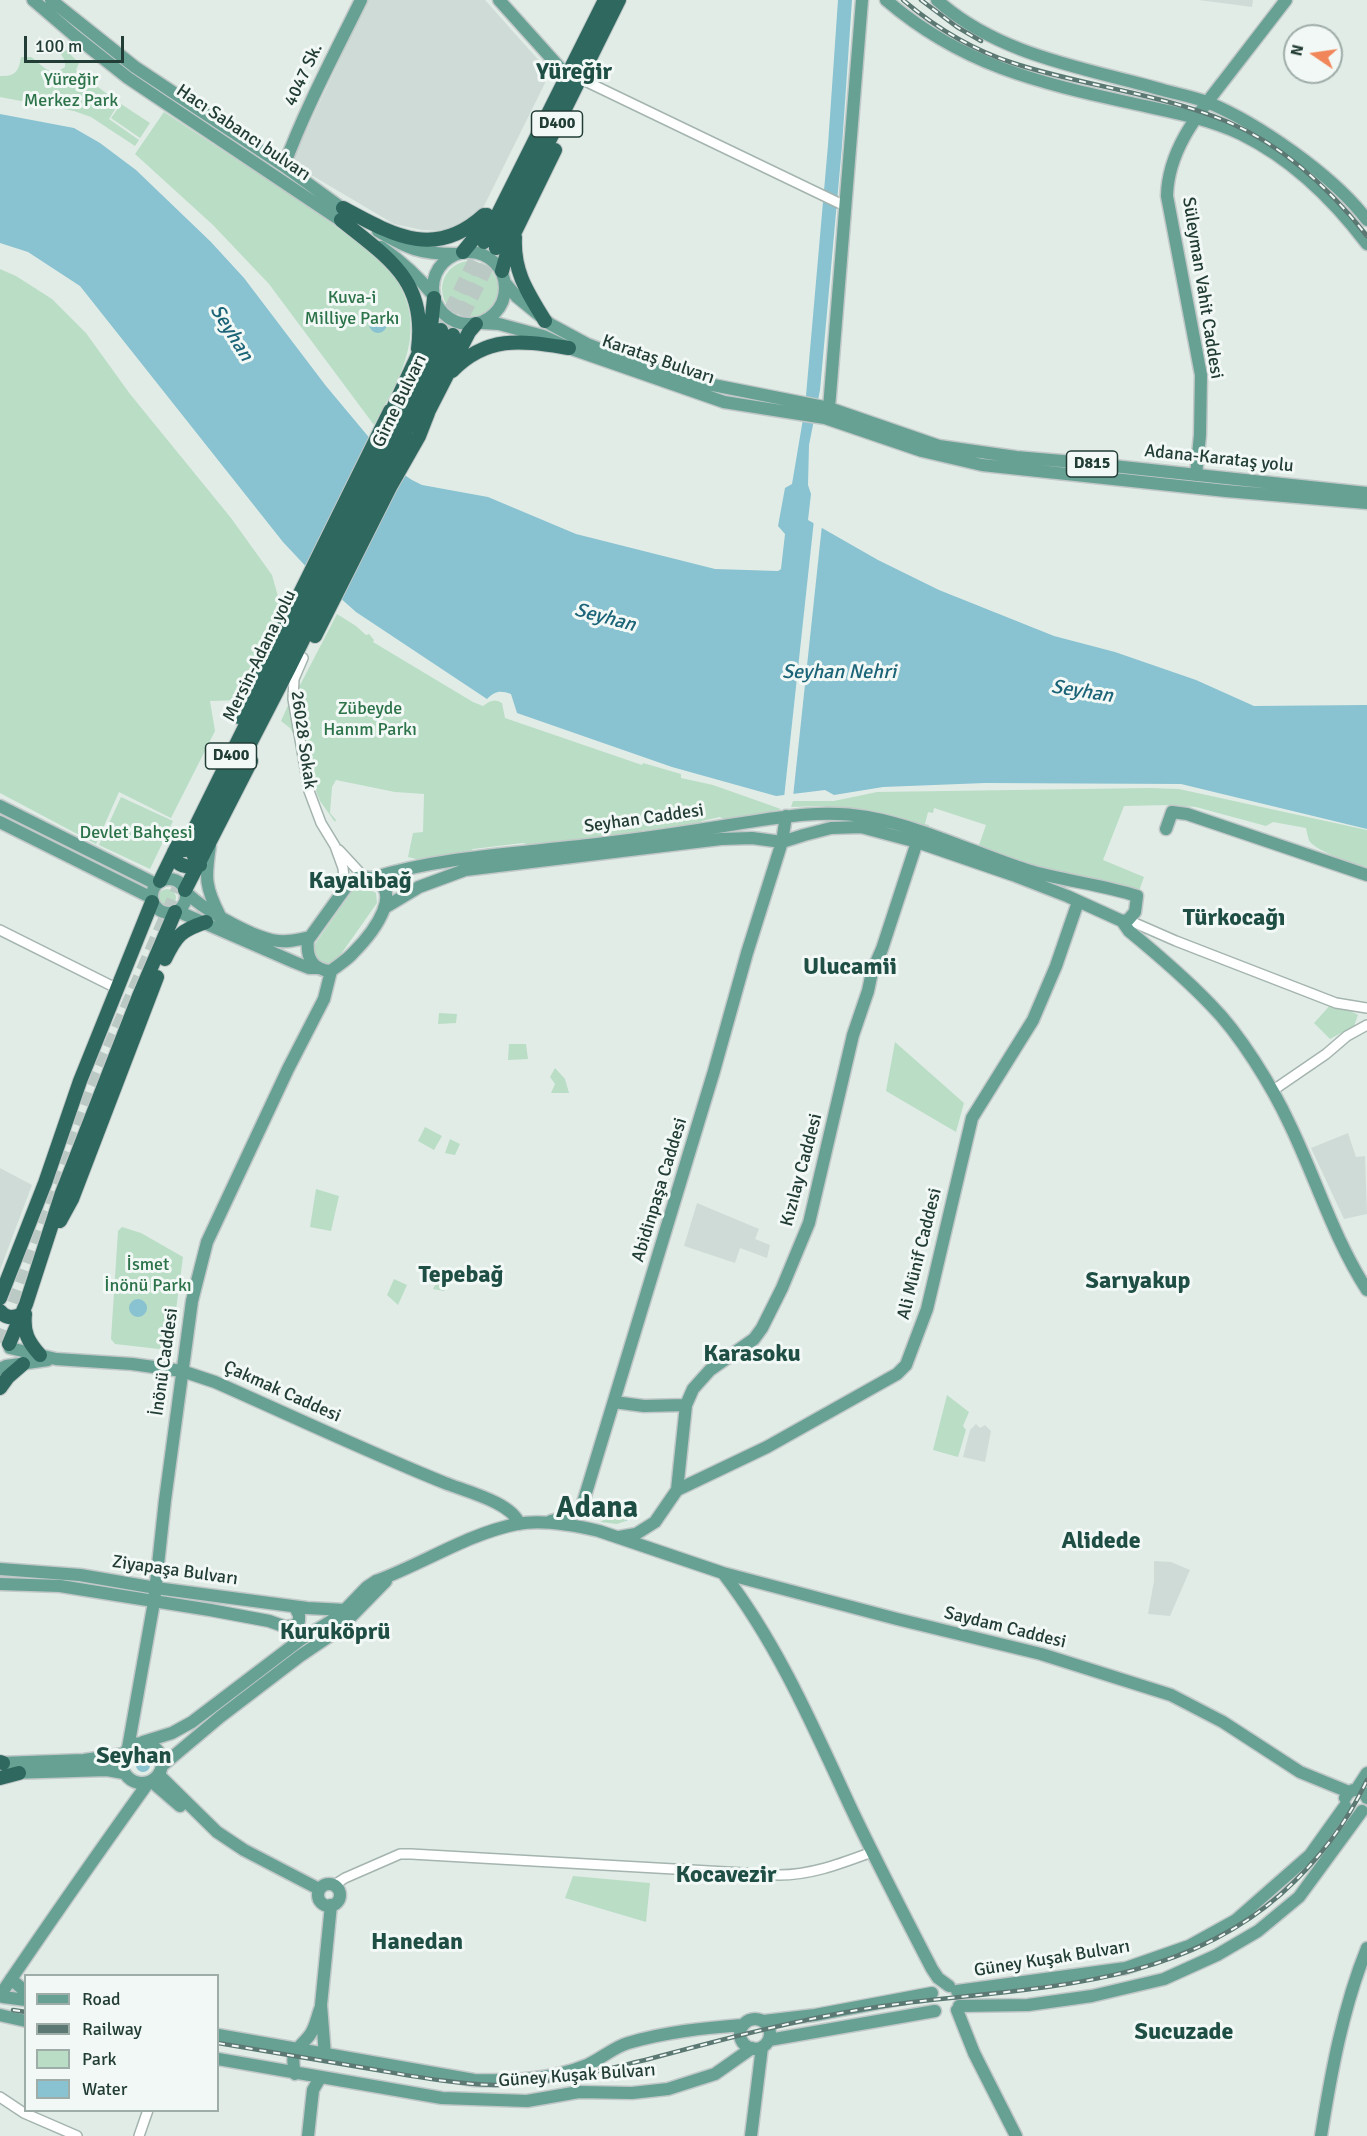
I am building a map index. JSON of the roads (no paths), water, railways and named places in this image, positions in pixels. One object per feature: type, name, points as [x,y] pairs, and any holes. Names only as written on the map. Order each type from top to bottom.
[{"type":"highway","name":"D400","points":[[604,0],[490,245],[619,0]]},
{"type":"highway","points":[[504,277],[510,242],[581,96],[596,47],[625,0]]},
{"type":"highway","points":[[459,253],[476,236],[561,69],[592,24]]},
{"type":"highway","points":[[342,214],[407,239],[423,241],[455,236],[483,217],[491,207]]},
{"type":"highway","points":[[342,214],[394,265],[412,292],[420,322],[417,349],[407,375]]},
{"type":"highway","points":[[515,231],[520,279],[545,321]]},
{"type":"highway","points":[[375,480],[369,467],[390,411],[431,327],[434,297]]},
{"type":"highway","points":[[375,480],[387,478],[428,413],[469,332],[479,323]]},
{"type":"highway","name":"Girne Bulvarı","points":[[375,480],[447,332]]},
{"type":"highway","points":[[444,379],[461,362],[477,352],[503,343],[523,341],[569,348]]},
{"type":"highway","points":[[239,717],[311,609],[375,480]]},
{"type":"highway","name":"Mersin-Adana yolu","points":[[188,855],[375,480]]},
{"type":"highway","points":[[158,882],[188,855],[210,844],[303,658],[311,609]]},
{"type":"highway","points":[[185,891],[188,855],[239,717],[266,674],[284,664],[286,682],[265,731]]},
{"type":"highway","points":[[0,1298],[45,1183],[80,1081],[144,925],[152,900]]},
{"type":"highway","points":[[6,1343],[24,1309],[66,1182],[139,996],[176,911]]},
{"type":"highway","points":[[144,925],[152,920],[166,927],[160,960],[148,1000]]},
{"type":"highway","points":[[46,1246],[72,1199],[160,969],[179,934],[184,929],[206,922]]},
{"type":"highway","points":[[0,1311],[11,1318],[24,1309]]},
{"type":"highway","points":[[24,1309],[26,1336],[40,1355]]},
{"type":"highway","points":[[0,1388],[8,1377],[23,1364]]},
{"type":"highway","points":[[0,1778],[18,1773]]},
{"type":"main road","name":"Hacı Sabancı bulvarı","points":[[33,0],[128,78],[342,214],[408,248],[433,254],[459,253]]},
{"type":"main road","name":"Hacı Sabancı bulvarı","points":[[51,0],[135,68],[284,166],[398,258],[420,278],[434,297]]},
{"type":"main road","name":"4047 Sk.","points":[[284,166],[294,138],[331,58],[361,0]]},
{"type":"main road","points":[[499,0],[561,69]]},
{"type":"main road","points":[[826,411],[862,0]]},
{"type":"main road","points":[[886,0],[940,41],[983,62],[1015,74],[1075,90],[1195,118],[1238,133],[1260,144],[1294,167],[1335,204],[1367,244]]},
{"type":"main road","points":[[937,0],[952,13],[1005,44],[1046,58],[1207,102],[1282,144],[1330,180],[1359,208],[1367,220]]},
{"type":"main road","name":"Süleyman Vahit Caddesi","points":[[1196,475],[1200,435],[1201,375],[1167,196],[1168,181],[1173,160],[1195,118],[1286,0]]},
{"type":"main road","points":[[473,252],[486,255],[497,264],[504,277],[505,297],[498,311],[479,323],[464,324],[452,320],[441,311],[434,297],[433,282],[438,270],[444,261],[459,253],[473,252]]},
{"type":"main road","name":"Karataş Bulvarı","points":[[504,277],[518,297],[545,321],[587,344],[703,383],[800,407]]},
{"type":"main road","name":"Karataş Bulvarı","points":[[479,323],[499,324],[543,336],[569,348],[724,402],[826,411]]},
{"type":"main road","name":"Adana-Karataş yolu","points":[[826,411],[939,446],[1016,458],[1367,493]]},
{"type":"main road","name":"Adana-Karataş yolu","points":[[826,411],[922,451],[982,465],[1226,491],[1367,503]]},
{"type":"main road","points":[[0,806],[158,882],[167,879],[175,880],[199,904],[257,936],[274,941],[298,940],[310,936]]},
{"type":"main road","points":[[1166,828],[1172,812],[1187,814],[1367,875]]},
{"type":"main road","name":"Seyhan Caddesi","points":[[345,888],[357,878],[460,860],[607,843],[786,816],[832,814],[866,817],[919,837]]},
{"type":"main road","name":"Abidinpaşa Caddesi","points":[[544,1523],[569,1516],[582,1506],[782,843],[786,816]]},
{"type":"main road","points":[[0,822],[152,900],[164,913],[176,911],[206,922],[309,968],[331,971],[353,953],[381,917],[388,898],[386,890],[378,880],[368,877]]},
{"type":"main road","points":[[384,908],[419,886],[465,870],[721,839],[752,838],[782,843],[831,828],[861,827],[919,837],[1028,870],[1121,890],[1137,896],[1134,912],[1125,921]]},
{"type":"main road","points":[[919,837],[1125,921],[1129,931],[1211,1005],[1229,1026],[1272,1091],[1290,1124],[1367,1290]]},
{"type":"main road","name":"Kızılay Caddesi","points":[[686,1405],[693,1389],[710,1370],[754,1339],[762,1328],[799,1248],[809,1223],[853,1035],[872,972],[882,949],[919,837]]},
{"type":"main road","points":[[210,844],[206,882],[221,917]]},
{"type":"main road","points":[[411,869],[405,873],[406,883],[419,886]]},
{"type":"main road","points":[[152,900],[158,882]]},
{"type":"main road","points":[[317,968],[309,959],[307,950],[310,936],[345,888]]},
{"type":"main road","points":[[176,911],[184,903],[185,891]]},
{"type":"main road","name":"Ali Münif Caddesi","points":[[673,1495],[875,1388],[897,1374],[906,1365],[927,1309],[972,1118],[1033,1020],[1056,966],[1078,902]]},
{"type":"main road","name":"İnönü Caddesi","points":[[126,1751],[154,1602],[192,1301],[207,1242],[288,1068],[324,999],[331,971]]},
{"type":"main road","points":[[2,1369],[11,1356],[6,1343]]},
{"type":"main road","name":"Çakmak Caddesi","points":[[6,1343],[56,1359],[132,1364],[182,1371],[215,1382],[424,1475],[502,1506],[517,1516],[519,1524]]},
{"type":"main road","points":[[2,1369],[56,1359]]},
{"type":"main road","points":[[614,1402],[644,1406],[686,1405],[673,1495],[655,1522],[636,1534],[617,1537]]},
{"type":"main road","points":[[655,1522],[652,1540],[655,1552]]},
{"type":"main road","points":[[155,1776],[134,1782],[124,1773],[122,1767],[126,1751],[133,1744],[172,1733],[192,1722],[300,1640],[345,1610],[376,1581],[500,1529],[519,1524],[544,1523]]},
{"type":"main road","name":"Saydam Caddesi","points":[[544,1523],[579,1526],[723,1573],[1041,1654],[1171,1695],[1223,1722],[1300,1772],[1328,1784],[1349,1797]]},
{"type":"main road","name":"Ziyapaşa Bulvarı","points":[[0,1569],[80,1575],[295,1607],[345,1610]]},
{"type":"main road","points":[[723,1573],[768,1642],[802,1703],[872,1852],[932,1969],[935,1987],[931,2002],[934,2011],[943,2016],[956,2013]]},
{"type":"main road","points":[[24,2021],[0,2015],[5,2006],[5,1986],[155,1776],[220,1717],[337,1631],[392,1575]]},
{"type":"main road","name":"Ziyapaşa Bulvarı","points":[[0,1584],[60,1586],[269,1621],[286,1627],[300,1640]]},
{"type":"main road","points":[[286,1627],[295,1625],[299,1621],[300,1615],[295,1607]]},
{"type":"main road","points":[[143,1742],[153,1745],[162,1756],[155,1776]]},
{"type":"main road","points":[[1,1765],[84,1760],[126,1751]]},
{"type":"main road","points":[[1,1765],[18,1773],[107,1770],[124,1773]]},
{"type":"main road","name":"Güney Kuşak Bulvarı","points":[[953,1989],[1126,1968],[1189,1946],[1236,1920],[1310,1855],[1367,1773]]},
{"type":"main road","points":[[155,1776],[170,1800],[200,1817],[217,1832],[244,1850],[319,1889]]},
{"type":"main road","points":[[1363,1792],[1365,1807],[1350,1812],[1349,1797],[1363,1792]]},
{"type":"main road","name":"Güney Kuşak Bulvarı","points":[[956,2013],[1092,1996],[1164,1979],[1217,1955],[1258,1931],[1299,1897],[1365,1807]]},
{"type":"main road","points":[[319,1889],[328,1884],[334,1885],[339,1891],[339,1898],[331,1905],[321,2005],[325,2055]]},
{"type":"main road","points":[[319,1889],[318,1896],[321,1902],[331,1905]]},
{"type":"main road","points":[[1321,2136],[1331,2076],[1353,1988],[1367,1948]]},
{"type":"main road","points":[[5,1986],[24,1991]]},
{"type":"main road","points":[[5,1986],[24,1999]]},
{"type":"main road","points":[[761,2045],[747,2047],[741,2039],[742,2025],[754,2019],[764,2021],[816,2015],[935,1987],[953,1989],[960,2001],[956,2013],[1016,2136]]},
{"type":"main road","points":[[295,2074],[293,2064],[296,2050],[311,2034],[321,2005]]},
{"type":"main road","name":"Güney Kuşak Bulvarı","points":[[219,2059],[315,2078],[453,2098],[527,2101],[579,2092],[632,2093],[668,2089],[715,2074],[761,2045],[934,2011]]},
{"type":"main road","points":[[751,2136],[761,2045],[770,2030],[764,2021]]},
{"type":"main road","name":"Güney Kuşak Bulvarı","points":[[219,2035],[474,2080],[514,2081],[559,2076],[590,2064],[626,2044],[696,2028],[742,2025]]},
{"type":"main road","points":[[344,2082],[353,2073],[354,2066],[351,2060]]},
{"type":"main road","points":[[308,2136],[315,2078]]},
{"type":"street","points":[[585,81],[843,205]]},
{"type":"street","name":"26028 Sokak","points":[[303,658],[294,680],[293,699],[309,791],[321,823],[335,846],[343,868],[345,888]]},
{"type":"street","points":[[335,846],[368,877]]},
{"type":"street","points":[[1125,921],[1332,1001],[1366,1005]]},
{"type":"street","points":[[0,930],[118,988]]},
{"type":"street","points":[[1272,1091],[1326,1054],[1347,1036],[1367,1026]]},
{"type":"street","points":[[334,1885],[400,1854],[529,1859],[581,1865],[797,1875],[820,1870],[872,1852]]},
{"type":"street","points":[[0,2097],[24,2113],[77,2136]]},
{"type":"street","points":[[139,2136],[147,2112]]},
{"type":"water","name":"Seyhan Nehri","points":[[838,0],[852,0],[842,146],[820,390],[809,445],[808,485],[811,494],[808,520],[878,560],[939,590],[1054,636],[1115,652],[1196,680],[1254,706],[1367,705],[1367,829],[1181,784],[985,783],[883,787],[834,795],[825,790],[776,796],[672,767],[517,713],[511,694],[498,692],[487,699],[356,612],[312,573],[283,542],[80,286],[28,252],[0,243],[0,114],[74,128],[100,143],[136,170],[211,242],[244,278],[326,386],[372,441],[400,472],[412,480],[422,485],[488,497],[576,534],[715,569],[778,571],[781,569],[785,534],[778,526],[785,488],[792,484],[805,407]]},
{"type":"water","points":[[378,315],[386,320],[387,324],[382,332],[378,333],[370,328],[369,324],[374,316]]},
{"type":"water","points":[[138,1299],[144,1302],[147,1308],[144,1314],[138,1317],[132,1314],[129,1308],[132,1302]]},
{"type":"water","points":[[622,1501],[630,1504],[632,1509],[626,1521],[621,1511]]},
{"type":"water","points":[[143,1758],[148,1760],[150,1765],[148,1770],[143,1772],[138,1770],[136,1765],[138,1760]]},
{"type":"tunnel","points":[[441,330],[484,242]]},
{"type":"tunnel","points":[[453,335],[496,248]]},
{"type":"tunnel","points":[[0,1343],[92,1088],[192,857]]},
{"type":"railway","points":[[903,0],[955,37],[998,58],[1066,78],[1175,104],[1202,112],[1249,132],[1305,170],[1338,202],[1367,236]]},
{"type":"railway","points":[[921,0],[957,27],[981,41]]},
{"type":"railway","points":[[219,2043],[433,2079],[495,2085],[534,2083],[649,2059],[831,2015],[889,2005],[1066,1984],[1124,1973],[1179,1955],[1232,1930],[1281,1894],[1307,1869],[1330,1841],[1367,1780]]},
{"type":"railway","points":[[13,2010],[24,2012]]},
{"type":"district","name":"Yüreğir","points":[[574,73]]},
{"type":"district","name":"Kayalıbağ","points":[[360,882]]},
{"type":"district","name":"Türkocağı","points":[[1234,919]]},
{"type":"district","name":"Ulucamii","points":[[850,968]]},
{"type":"district","name":"Tepebağ","points":[[461,1276]]},
{"type":"district","name":"Sarıyakup","points":[[1138,1282]]},
{"type":"district","name":"Karasoku","points":[[752,1355]]},
{"type":"district","name":"Adana","points":[[597,1509]]},
{"type":"district","name":"Alidede","points":[[1101,1542]]},
{"type":"district","name":"Kuruköprü","points":[[335,1633]]},
{"type":"district","name":"Seyhan","points":[[134,1757]]},
{"type":"district","name":"Kocavezir","points":[[726,1876]]},
{"type":"district","name":"Hanedan","points":[[417,1943]]},
{"type":"district","name":"Sucuzade","points":[[1184,2033]]},
{"type":"park label","name":"Yüreğir Merkez Park","points":[[71,90]]},
{"type":"park label","name":"Kuva-i Milliye Parkı","points":[[352,308]]},
{"type":"park label","name":"Zübeyde Hanım Parkı","points":[[370,719]]},
{"type":"park label","name":"Devlet Bahçesi","points":[[136,833]]},
{"type":"park label","name":"İsmet İnönü Parkı","points":[[148,1275]]}]
